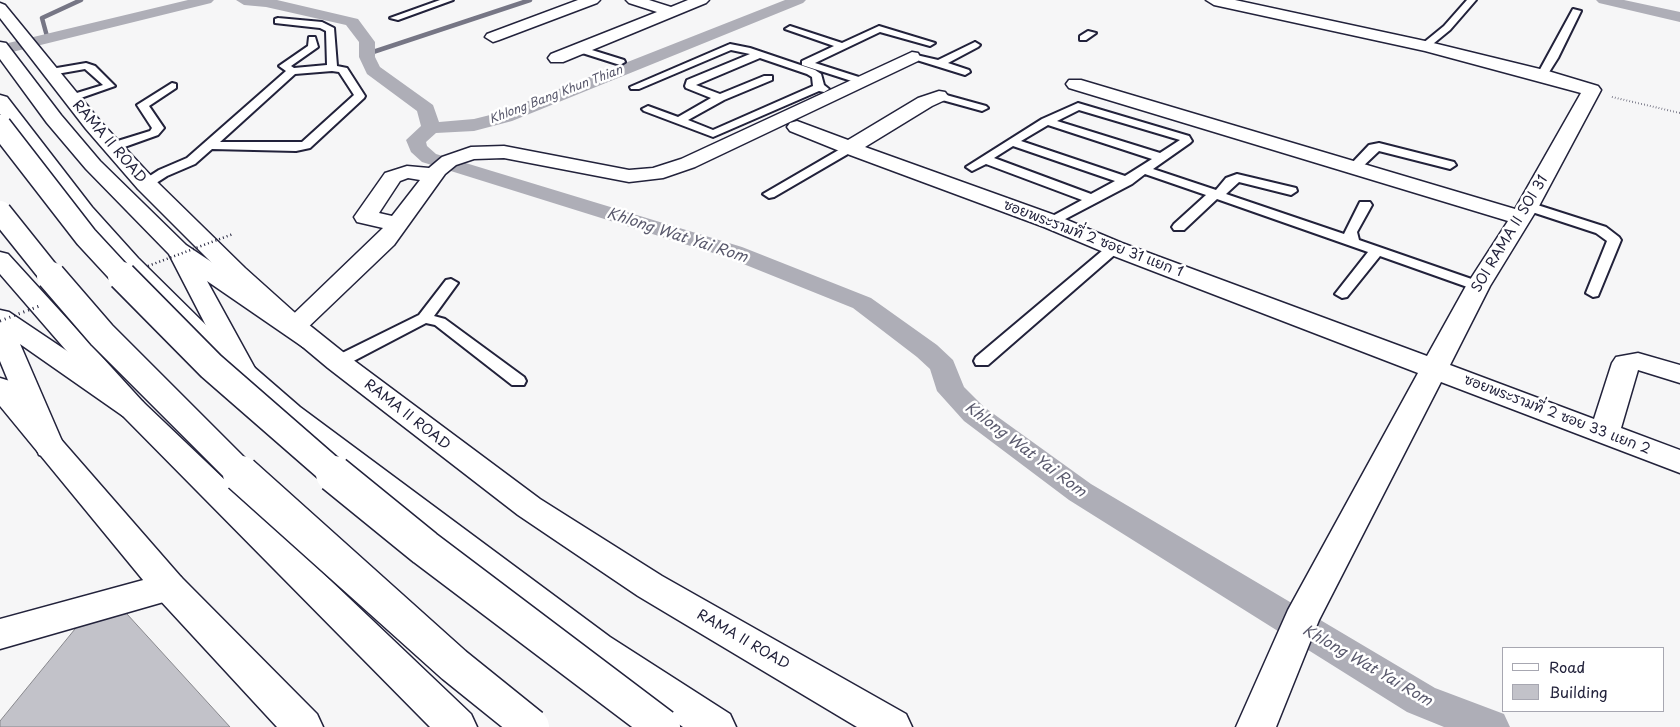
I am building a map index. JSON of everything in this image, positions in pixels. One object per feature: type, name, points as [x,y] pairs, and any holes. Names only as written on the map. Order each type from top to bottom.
[{"type":"main road","points":[[493,37],[592,0]]},
{"type":"main road","points":[[634,0],[671,12]]},
{"type":"main road","points":[[557,58],[701,0]]},
{"type":"main road","points":[[1214,0],[1425,46],[1588,87],[1592,92]]},
{"type":"main road","name":"RAMA II ROAD","points":[[0,8],[71,98],[146,184],[303,334],[529,506],[650,586],[892,727]]},
{"type":"main road","points":[[0,47],[69,137],[116,190],[178,250],[303,334],[386,240],[436,172],[448,161],[471,154],[504,152],[629,176],[656,174],[688,163],[912,57]]},
{"type":"main road","points":[[1075,84],[1355,166],[1523,212]]},
{"type":"main road","name":"SOI RAMA II SOI 31","points":[[1256,727],[1297,632],[1433,368],[1478,286],[1592,92]]},
{"type":"main road","points":[[850,148],[924,102],[939,96]]},
{"type":"main road","points":[[0,101],[78,205],[129,263],[201,334],[290,414],[597,648],[716,727]]},
{"type":"main road","points":[[0,126],[86,237],[139,294],[211,366],[346,484],[425,548],[662,727]]},
{"type":"main road","name":"ซอยพระรามที่ 2 ซอย 31 แยก 1","points":[[797,127],[1052,222],[1114,248],[1433,368]]},
{"type":"main road","points":[[397,224],[365,216],[392,177],[407,172],[436,172]]},
{"type":"main road","points":[[0,212],[33,255],[102,335],[221,456],[288,519],[454,665],[531,727]]},
{"type":"main road","points":[[178,250],[243,372]]},
{"type":"main road","points":[[0,260],[133,409],[457,727]]},
{"type":"main road","points":[[0,318],[133,409]]},
{"type":"main road","points":[[0,328],[50,448]]},
{"type":"main road","points":[[1604,432],[1626,363],[1638,361],[1680,374]]},
{"type":"main road","name":"ซอยพระรามที่ 2 ซอย 33 แยก 2","points":[[1433,368],[1680,462]]},
{"type":"main road","points":[[0,387],[169,587],[303,727]]},
{"type":"main road","points":[[0,634],[169,587]]},
{"type":"lane","points":[[394,18],[449,0]]},
{"type":"lane","points":[[1425,46],[1448,28],[1472,0]]},
{"type":"lane","points":[[1542,75],[1571,24],[1576,11]]},
{"type":"lane","points":[[278,21],[322,25],[331,30],[332,68]]},
{"type":"lane","points":[[790,29],[842,46]]},
{"type":"lane","points":[[861,81],[806,60],[882,29],[930,43]]},
{"type":"lane","points":[[209,145],[296,147],[306,145],[360,96],[343,70],[332,68],[292,71],[284,66],[313,48],[312,39]]},
{"type":"lane","points":[[940,63],[975,45]]},
{"type":"lane","points":[[635,86],[728,47],[747,50],[811,72],[816,76],[822,88],[713,134]]},
{"type":"lane","points":[[579,49],[620,62]]},
{"type":"lane","points":[[720,98],[693,88],[690,84],[758,55]]},
{"type":"lane","points":[[912,57],[940,63],[965,72]]},
{"type":"lane","points":[[45,66],[86,66],[91,68],[110,86],[71,98]]},
{"type":"lane","points":[[146,184],[164,173],[191,161],[292,71]]},
{"type":"lane","points":[[678,121],[720,98],[768,78]]},
{"type":"lane","points":[[112,147],[154,133],[158,128],[143,105],[172,86]]},
{"type":"lane","points":[[939,96],[982,108]]},
{"type":"lane","points":[[972,167],[1046,121],[1078,106],[1185,138],[1186,141],[1128,181],[1052,222]]},
{"type":"lane","points":[[648,109],[732,142]]},
{"type":"lane","points":[[1046,121],[1162,158]]},
{"type":"lane","points":[[1011,142],[1128,181]]},
{"type":"lane","points":[[769,194],[850,148]]},
{"type":"lane","points":[[1355,166],[1373,148],[1450,165]]},
{"type":"lane","points":[[985,160],[1092,199]]},
{"type":"lane","points":[[1144,170],[1478,286]]},
{"type":"lane","points":[[1179,227],[1213,196],[1218,195],[1230,181],[1237,178],[1248,179],[1291,191]]},
{"type":"lane","points":[[1353,243],[1350,232],[1365,205]]},
{"type":"lane","points":[[1523,212],[1601,230],[1614,240],[1594,293]]},
{"type":"lane","points":[[982,361],[1114,248]]},
{"type":"lane","points":[[1342,294],[1377,251]]},
{"type":"lane","points":[[338,362],[424,318],[451,283]]},
{"type":"lane","points":[[424,318],[440,322],[518,381]]},
{"type":"path","points":[[1592,92],[1680,113]]},
{"type":"building","points":[[106,591],[230,727],[0,727],[0,721]]},
{"type":"waterway","points":[[48,40],[42,18],[81,0]]},
{"type":"waterway","name":"Khlong Bang Khun Thian","points":[[0,50],[60,37],[206,0]]},
{"type":"waterway","name":"Khlong Bang Khun Thian","points":[[244,0],[266,2],[352,22],[367,42],[367,57],[373,70],[426,109],[431,128]]},
{"type":"waterway","points":[[367,54],[530,0]]},
{"type":"waterway","name":"Khlong Bang Khun Thian","points":[[431,128],[474,125],[505,117],[798,0]]},
{"type":"waterway","name":"Khlong Bang Khun Thian","points":[[1604,0],[1680,17]]},
{"type":"waterway","name":"Khlong Wat Yai Rom","points":[[431,128],[416,140],[418,148],[429,158],[734,252],[862,303],[927,351],[943,366],[951,391],[974,414],[1080,492],[1421,700],[1490,727]]}]
